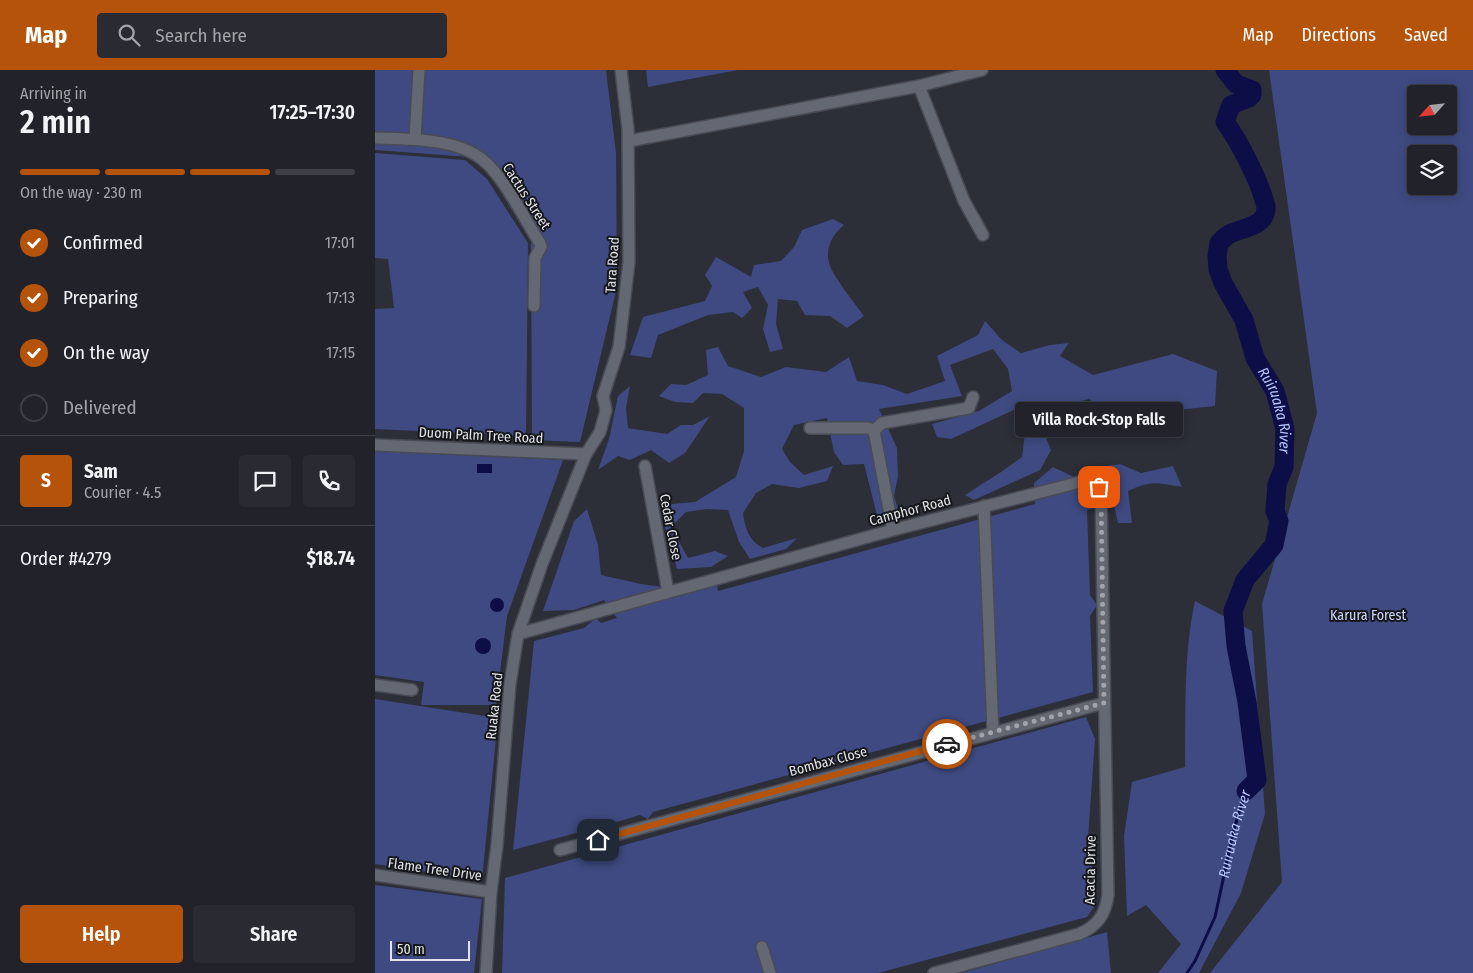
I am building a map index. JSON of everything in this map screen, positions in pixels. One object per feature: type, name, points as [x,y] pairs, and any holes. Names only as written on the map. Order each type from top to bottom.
[{"type":"street","points":[[415,139],[419,70]]},
{"type":"street","name":"Tara Road","points":[[586,454],[600,432],[606,410],[603,396],[619,347],[629,262],[629,142],[621,70]]},
{"type":"street","points":[[629,142],[919,86],[982,70]]},
{"type":"street","points":[[919,86],[964,201],[983,235]]},
{"type":"street","name":"Cactus Street","points":[[375,138],[415,139],[453,146],[470,152],[483,160],[496,173],[540,243],[541,247],[535,258],[534,306]]},
{"type":"street","points":[[873,432],[882,423],[969,408],[972,405],[973,397]]},
{"type":"street","points":[[810,428],[868,428],[873,432],[893,530]]},
{"type":"street","name":"Duom Palm Tree Road","points":[[375,445],[586,454]]},
{"type":"street","name":"Ruaka Road","points":[[486,973],[491,892],[497,845],[510,684],[518,634],[537,576],[586,454]]},
{"type":"street","name":"Cedar Close","points":[[645,466],[668,592]]},
{"type":"street","name":"Camphor Road","points":[[518,634],[893,530],[1087,480],[1096,483],[1101,493],[1104,703]]},
{"type":"street","points":[[984,506],[993,732]]},
{"type":"street","points":[[375,685],[412,690]]},
{"type":"street","name":"Bombax Close","points":[[560,850],[1104,703]]},
{"type":"street","name":"Acacia Drive","points":[[934,973],[1079,934],[1089,930],[1102,917],[1108,896],[1104,703]]},
{"type":"street","name":"Flame Tree Drive","points":[[375,875],[491,892]]},
{"type":"street","points":[[762,947],[770,973]]},
{"type":"green space","points":[[375,70],[606,70],[616,153],[617,287],[580,442],[532,440],[531,242],[490,174],[469,157],[375,150]]},
{"type":"green space","points":[[646,70],[738,70],[648,87]]},
{"type":"green space","name":"Karura Forest","points":[[1269,70],[1473,70],[1473,973],[1210,973],[1282,882],[1262,604],[1317,413]]},
{"type":"green space","points":[[375,153],[465,160],[487,179],[528,243],[526,436],[375,429],[375,309],[394,308],[388,259],[375,258]]},
{"type":"green space","points":[[833,219],[844,225],[836,232],[829,246],[829,263],[839,282],[864,316],[847,328],[830,316],[805,315],[797,301],[778,299],[776,324],[783,349],[770,352],[763,329],[768,305],[758,287],[743,292],[752,308],[742,318],[733,312],[708,315],[658,335],[651,358],[630,355],[643,317],[705,301],[712,286],[705,275],[716,257],[751,277],[754,265],[781,261],[794,247],[802,230]]},
{"type":"green space","points":[[985,321],[1002,340],[1021,353],[1050,345],[1069,343],[1060,356],[1093,375],[1173,354],[1217,371],[1215,406],[1168,411],[1134,408],[1119,420],[1089,399],[1060,407],[1039,420],[1051,450],[1040,470],[974,500],[965,495],[1022,457],[1026,426],[1018,408],[951,439],[937,437],[932,424],[979,411],[1012,391],[1008,369],[993,349],[950,365],[962,396],[879,409],[897,448],[898,476],[894,496],[899,512],[877,515],[864,464],[843,465],[834,452],[827,418],[794,425],[782,449],[790,462],[804,475],[833,466],[827,481],[799,488],[772,484],[756,493],[743,513],[751,538],[763,548],[797,538],[786,549],[750,559],[739,542],[728,510],[707,509],[686,512],[671,527],[688,558],[715,551],[728,556],[711,567],[677,569],[662,517],[672,504],[695,502],[736,477],[744,451],[744,408],[722,394],[703,393],[693,403],[675,402],[659,396],[671,384],[686,385],[708,375],[706,350],[718,347],[728,366],[761,377],[786,367],[826,372],[849,357],[857,381],[883,385],[907,394],[945,381],[937,356],[978,335]]},
{"type":"green space","points":[[630,386],[626,408],[628,428],[667,434],[681,425],[693,425],[710,416],[685,453],[669,463],[651,450],[630,460],[618,456],[598,470],[609,439],[618,396]]},
{"type":"green space","points":[[375,451],[563,460],[507,616],[496,705],[421,705],[424,682],[375,675]]},
{"type":"green space","points":[[1120,464],[1141,473],[1173,466],[1182,487],[1154,483],[1128,491],[1132,523],[1118,523],[1111,494],[1094,508],[1087,510],[1090,595],[1097,605],[1090,616],[1093,692],[946,732],[945,737],[935,735],[653,812],[648,819],[640,815],[603,826],[603,832],[576,833],[513,850],[534,641],[584,628],[596,618],[601,623],[617,618],[604,600],[574,610],[543,611],[574,521],[587,509],[598,545],[601,575],[641,584],[691,591],[717,584],[718,591],[1035,504],[1034,483],[1053,467],[1074,477],[1090,469]]},
{"type":"green space","points":[[1195,601],[1252,631],[1265,814],[1241,893],[1199,973],[1158,973],[1181,944],[1146,905],[1127,916],[1124,836],[1132,782],[1185,767],[1187,663]]},
{"type":"green space","points":[[375,699],[498,718],[482,880],[375,864]]},
{"type":"green space","points":[[1086,717],[1095,739],[1088,838],[1096,904],[1087,917],[878,973],[502,973],[505,878]]},
{"type":"green space","points":[[375,885],[482,899],[474,973],[375,973]]},
{"type":"green space","points":[[1107,932],[1111,973],[962,973]]},
{"type":"shaded area","points":[[477,464],[492,464],[492,473],[477,473]]},
{"type":"shaded area","points":[[497,598],[502,600],[504,605],[502,610],[497,612],[492,610],[490,605],[492,600]]},
{"type":"shaded area","points":[[483,638],[489,640],[491,646],[489,652],[483,654],[477,652],[475,646],[477,640]]},
{"type":"waterway","name":"Ruiruaka River","points":[[1225,70],[1236,84],[1252,90],[1252,95],[1249,98],[1231,105],[1225,122],[1248,161],[1262,194],[1266,209],[1260,221],[1228,235],[1219,243],[1218,269],[1223,283],[1244,320],[1255,358],[1275,391],[1285,429],[1284,467],[1277,484],[1275,511],[1279,521],[1274,545],[1245,580],[1233,611],[1236,646],[1247,702],[1257,780],[1246,791]]},
{"type":"waterway","name":"Ruiruaka River","points":[[1187,973],[1195,961],[1215,917],[1234,829],[1246,791]]},
{"type":"way so far","points":[[947,744],[1104,703],[1101,493],[1099,487]]},
{"type":"place","name":"Villa Rock-Stop Falls","points":[[1099,487]]},
{"type":"route","points":[[598,840],[947,744]]}]
